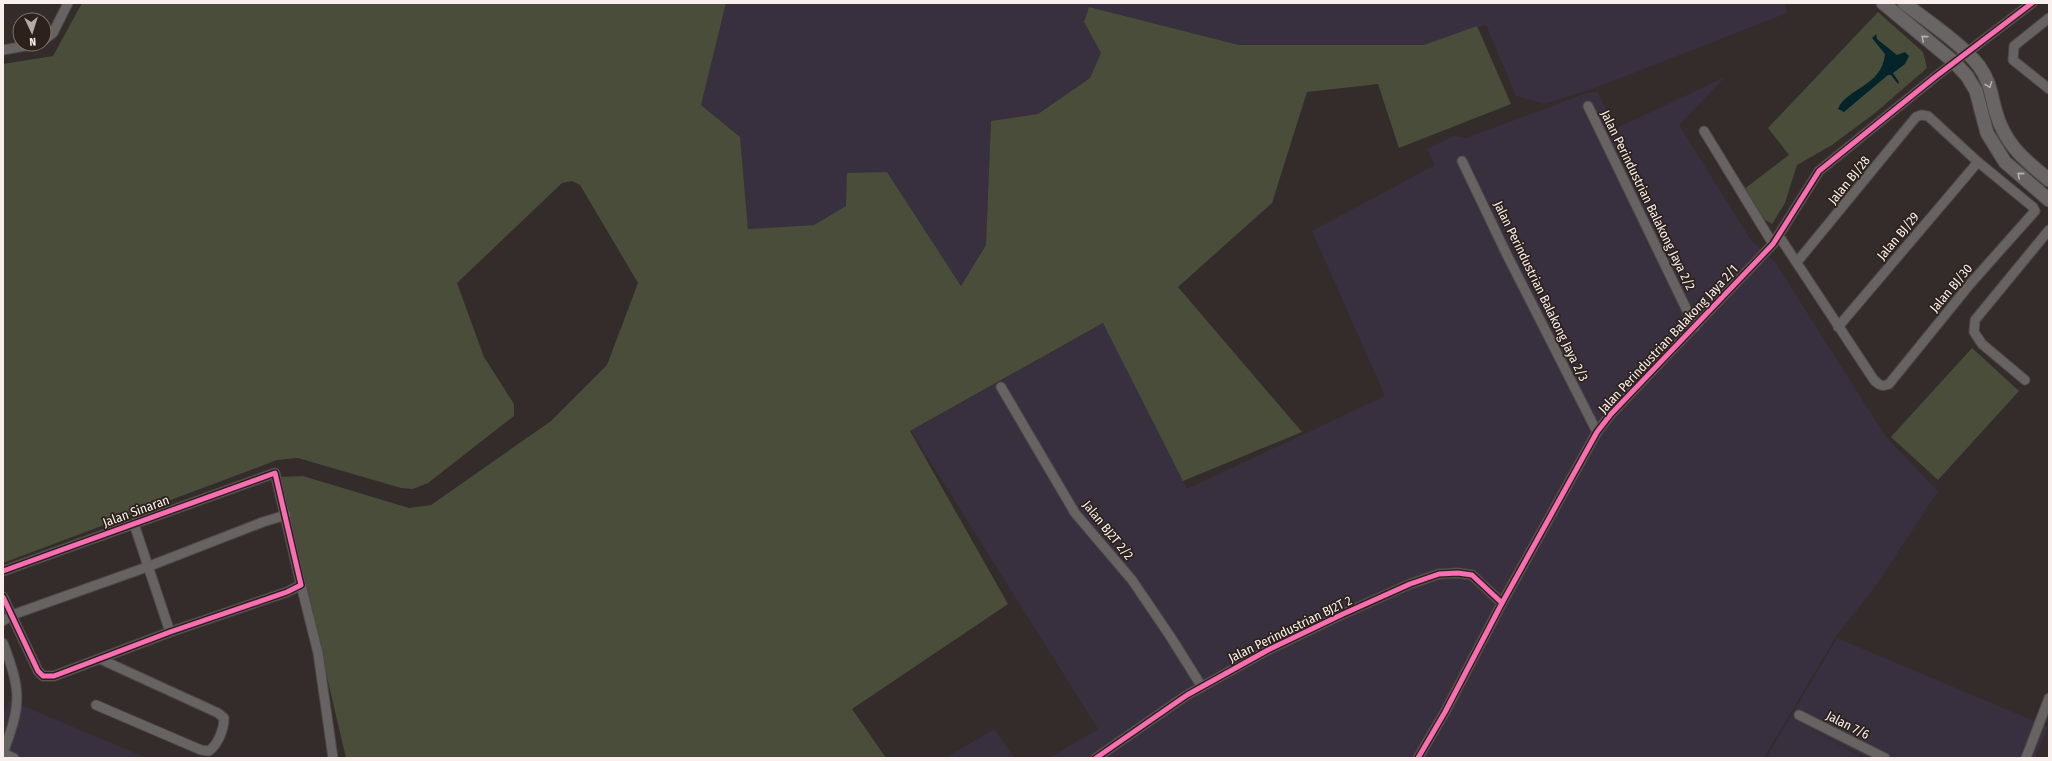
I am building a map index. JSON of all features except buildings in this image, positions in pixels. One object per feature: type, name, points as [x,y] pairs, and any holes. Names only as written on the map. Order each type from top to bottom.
[{"type":"street","points":[[52,34],[68,3]]},
{"type":"street","points":[[1883,3],[1954,62],[1967,76],[1976,91],[1988,133],[2005,162],[2049,200]]},
{"type":"street","points":[[1904,3],[1967,54],[1979,66],[1986,78],[2000,125],[2016,152],[2049,180]]},
{"type":"street","name":"Jalan Perindustrian Balakong Jaya 2/1","points":[[1418,758],[1472,664],[1502,603],[1597,432],[1611,414],[1773,244],[1819,171],[1954,62],[1967,54],[2032,3]]},
{"type":"street","points":[[2049,18],[2014,46],[2013,60],[2049,89]]},
{"type":"street","name":"Jalan Perindustrian Balakong Jaya 2/2","points":[[1588,106],[1695,327]]},
{"type":"street","name":"Jalan BJ/28","points":[[1797,262],[1916,117],[1921,114],[1928,116],[1978,162]]},
{"type":"street","points":[[1704,131],[1773,244]]},
{"type":"street","name":"Jalan Perindustrian Balakong Jaya 2/3","points":[[1462,161],[1507,255],[1597,432]]},
{"type":"street","name":"Jalan BJ/30","points":[[1838,327],[1878,385],[1884,386],[1889,384],[1971,283],[2035,211],[2033,207],[1978,162]]},
{"type":"street","name":"Jalan BJ/29","points":[[1838,327],[1978,162]]},
{"type":"street","points":[[2025,380],[1982,344],[1974,332],[1975,320],[2049,230]]},
{"type":"street","points":[[1779,236],[1838,327]]},
{"type":"street","name":"Jalan BJ2T 2/2","points":[[1001,387],[1075,513],[1132,580],[1174,641],[1202,686]]},
{"type":"street","name":"Jalan Sinaran","points":[[4,570],[276,473],[286,516]]},
{"type":"street","points":[[3,621],[12,615],[147,567],[263,522],[286,516],[318,653],[333,758]]},
{"type":"street","points":[[134,524],[147,567],[170,632]]},
{"type":"street","name":"Jalan Perindustrian BJ2T 2","points":[[1096,758],[1159,713],[1202,686],[1304,632],[1410,584],[1439,574],[1458,573],[1472,575],[1502,603]]},
{"type":"street","points":[[3,597],[38,671],[43,676],[54,676],[170,632],[287,592],[301,585]]},
{"type":"street","points":[[3,643],[12,666],[18,691],[18,702],[12,731],[3,754],[14,758]]},
{"type":"street","points":[[96,705],[201,750],[209,751],[215,747],[224,726],[224,718],[218,713],[100,659]]},
{"type":"street","points":[[2026,758],[2049,698]]},
{"type":"street","name":"Jalan 7/6","points":[[1799,714],[1884,758]]},
{"type":"shaded area","points":[[726,3],[1785,3],[1787,13],[1595,88],[1544,104],[1516,96],[1486,25],[1424,45],[1239,45],[1089,7],[1084,22],[1101,53],[1090,78],[1038,114],[991,121],[986,245],[961,286],[887,172],[846,206],[814,225],[748,229],[740,137],[701,105]]},
{"type":"shaded area","points":[[1725,77],[1679,125],[1751,240],[1775,262],[1886,437],[1938,491],[1877,584],[1837,635],[1764,758],[1049,758],[1098,729],[911,431],[1107,321],[1187,489],[1385,396],[1312,231],[1435,165],[1427,149],[1453,136],[1466,138],[1587,93],[1598,92],[1615,129]]},
{"type":"shaded area","points":[[1837,638],[2048,727],[2035,758],[1867,758],[1814,731],[1863,758],[1766,758]]},
{"type":"shaded area","points":[[9,700],[147,758],[3,758],[3,717]]},
{"type":"shaded area","points":[[994,729],[1015,758],[946,758]]},
{"type":"green space","points":[[82,3],[726,3],[701,105],[740,137],[748,229],[814,225],[846,206],[847,173],[887,172],[961,286],[986,245],[991,121],[1038,114],[1090,78],[1101,53],[1084,22],[1089,7],[1239,45],[1424,45],[1477,26],[1511,104],[1399,148],[1378,84],[1307,92],[1272,203],[1178,287],[1302,432],[1183,481],[1103,323],[910,431],[1008,604],[852,709],[886,758],[346,758],[280,477],[303,476],[409,508],[431,505],[551,421],[607,365],[638,283],[580,185],[572,181],[562,183],[457,283],[484,357],[514,404],[514,416],[428,483],[413,489],[401,488],[298,458],[277,460],[3,563],[3,64],[53,56]]},
{"type":"green space","points":[[1878,12],[1923,52],[1927,68],[1875,113],[1832,145],[1797,165],[1785,203],[1772,224],[1765,220],[1743,190],[1789,155],[1768,128]]},
{"type":"green space","points":[[1972,348],[2019,391],[1938,480],[1891,437]]},
{"type":"water","points":[[1876,34],[1877,39],[1897,55],[1905,52],[1909,56],[1905,64],[1893,73],[1899,82],[1898,84],[1891,75],[1888,75],[1844,112],[1838,109],[1842,102],[1878,74],[1882,65],[1885,54],[1872,38]]},
{"type":"cycle path","points":[[1418,758],[1445,712],[1502,603],[1597,432],[1611,414],[1773,244],[1819,171],[1935,77],[2032,3]]},
{"type":"cycle path","points":[[3,571],[275,473],[301,585],[287,592],[170,632],[54,676],[43,676],[38,671],[3,597]]},
{"type":"cycle path","points":[[1096,758],[1187,695],[1268,650],[1410,584],[1439,574],[1458,573],[1472,575],[1502,603]]}]
